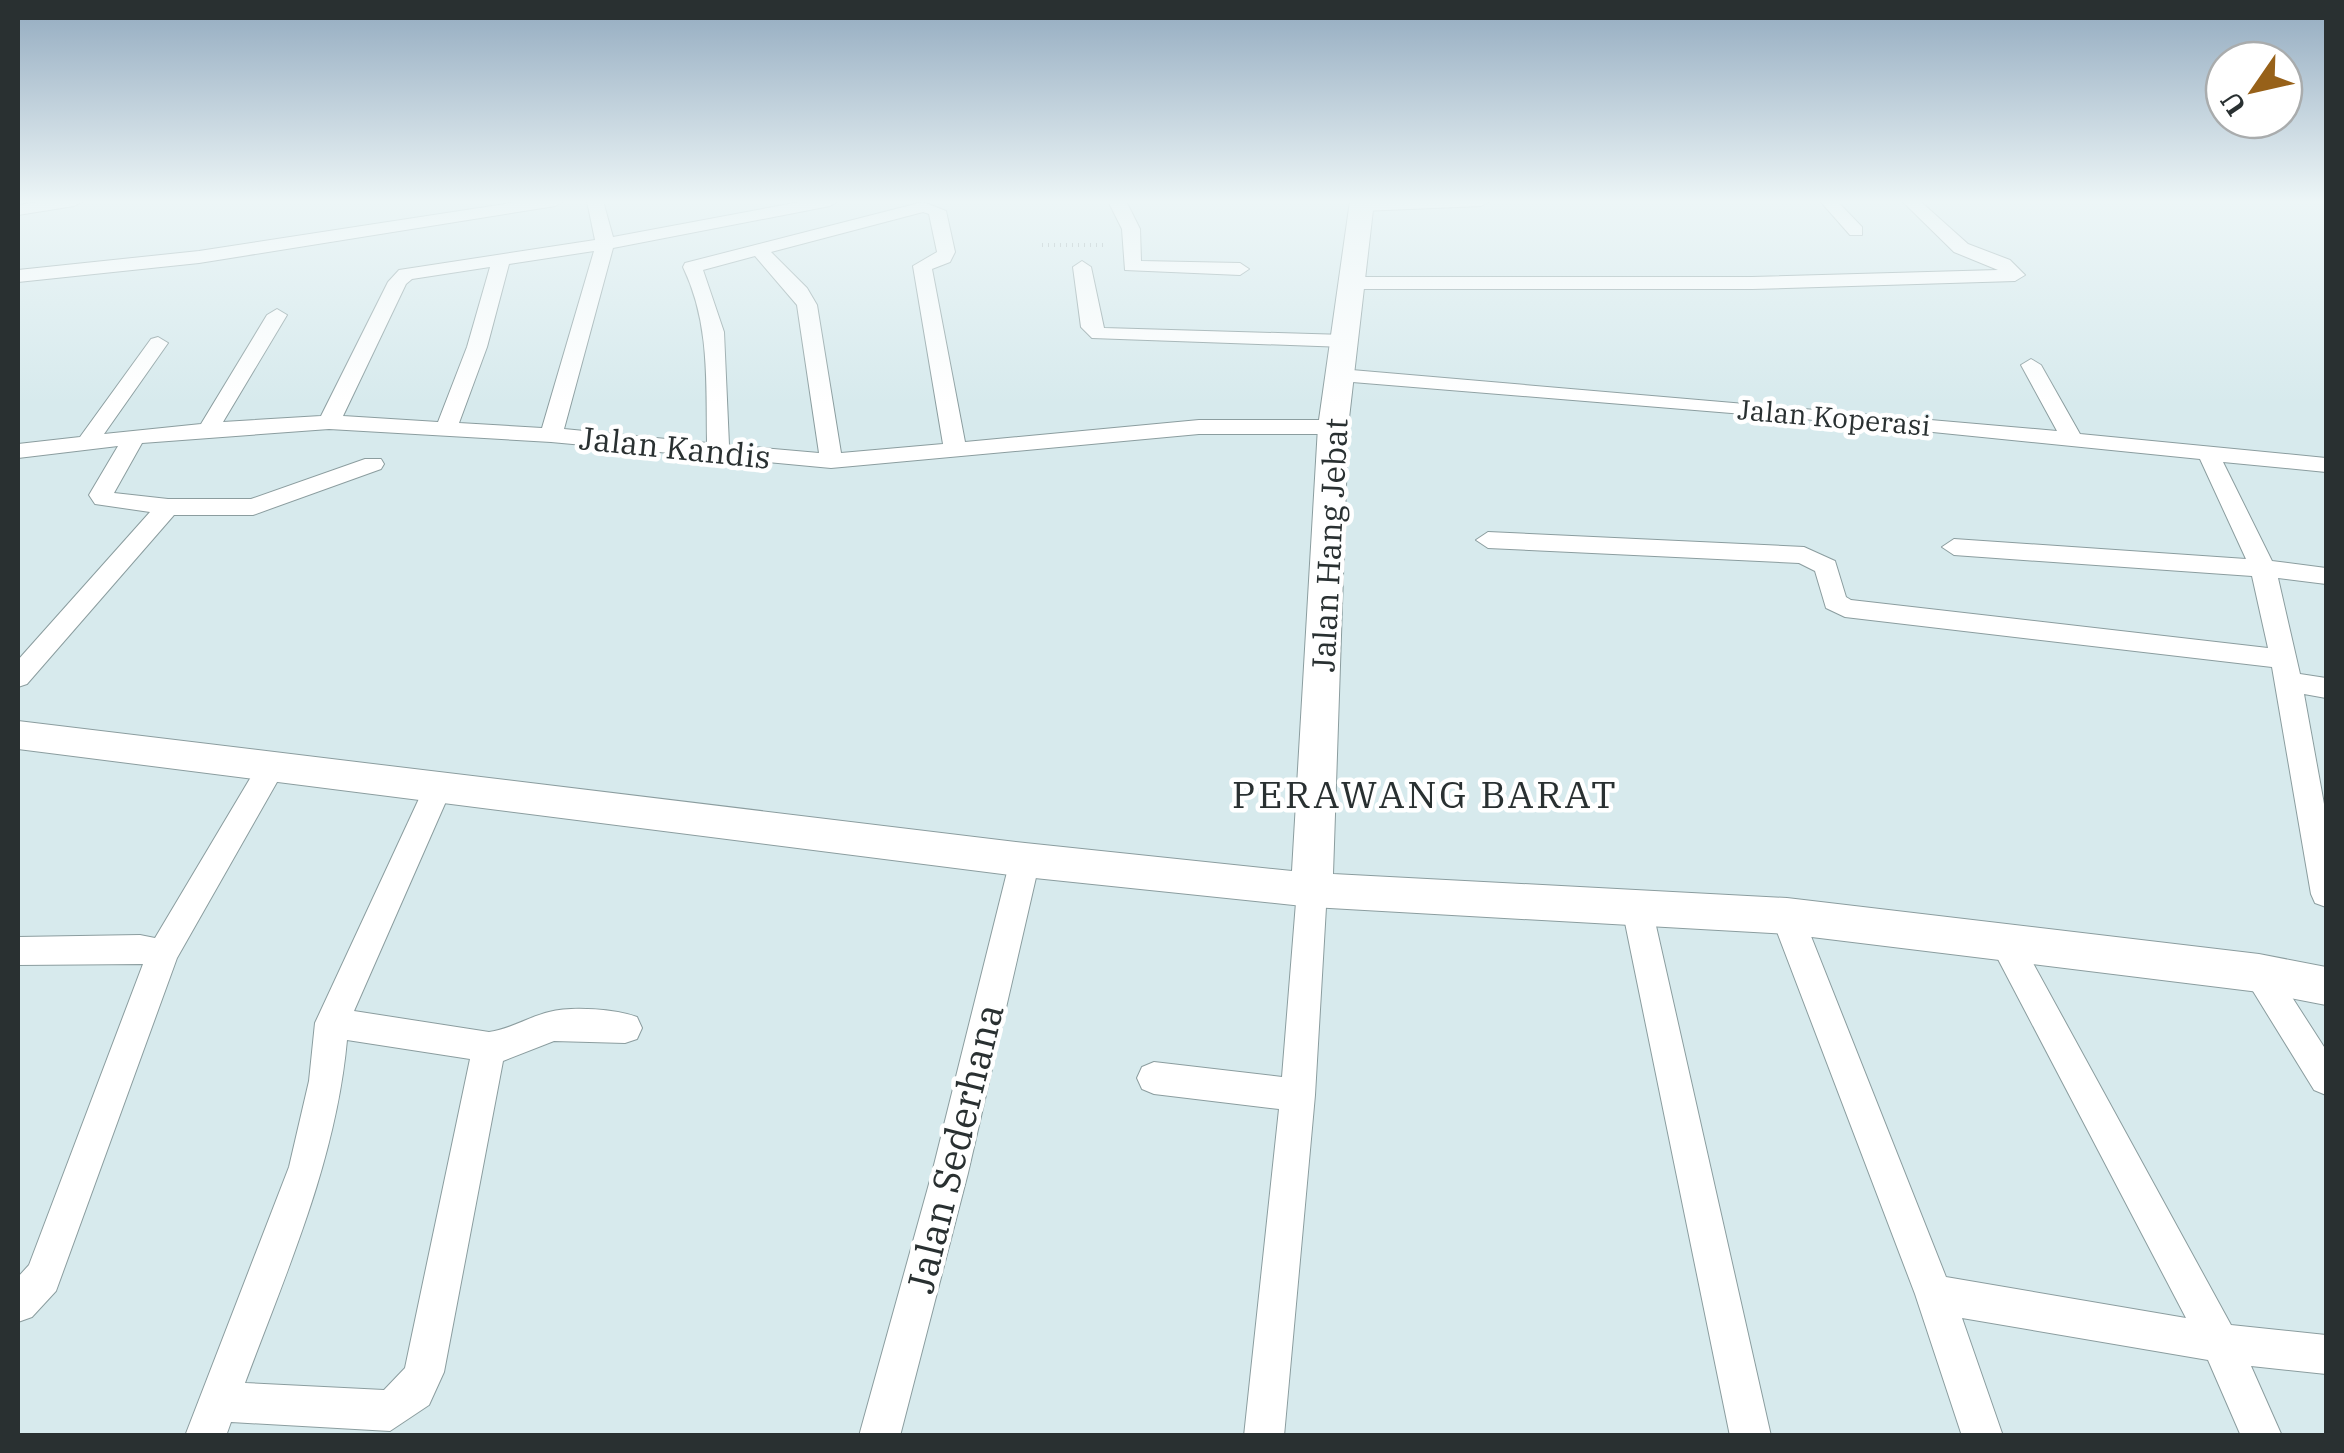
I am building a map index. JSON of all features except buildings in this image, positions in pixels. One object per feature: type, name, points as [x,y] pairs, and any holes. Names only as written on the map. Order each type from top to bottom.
[{"type":"street","points":[[18,276],[87,269]]},
{"type":"street","points":[[329,422],[402,278],[434,269]]},
{"type":"street","points":[[446,429],[478,346],[498,269]]},
{"type":"street","points":[[551,435],[598,269]]},
{"type":"street","points":[[693,269],[703,285],[713,323],[718,450]]},
{"type":"street","points":[[777,269],[807,305],[830,461]]},
{"type":"street","points":[[923,269],[955,450]]},
{"type":"street","points":[[1082,269],[1092,330],[1098,334],[1344,341]]},
{"type":"street","points":[[1233,269],[1240,269]]},
{"type":"street","name":"Jalan Hang Jebat","points":[[1312,890],[1334,427],[1353,269]]},
{"type":"street","points":[[1351,283],[1693,284],[2016,274],[2009,269]]},
{"type":"street","points":[[208,430],[277,315]]},
{"type":"street","points":[[85,446],[158,342]]},
{"type":"street","points":[[2031,365],[2072,439]]},
{"type":"street","name":"Jalan Koperasi","points":[[1340,375],[2326,464]]},
{"type":"street","name":"Jalan Kandis","points":[[18,451],[208,430],[329,422],[551,435],[830,461],[1199,426],[1334,427]]},
{"type":"street","points":[[133,439],[101,495],[103,499],[168,508],[253,507],[373,464]]},
{"type":"street","points":[[2207,451],[2263,568],[2316,786],[2326,894]]},
{"type":"street","points":[[18,677],[168,508]]},
{"type":"street","points":[[1488,540],[1804,555],[1826,566],[1835,602],[1845,608],[2285,670],[2326,688]]},
{"type":"street","points":[[1954,547],[2263,568],[2326,576]]},
{"type":"street","points":[[18,735],[1025,860],[1312,890],[1786,916],[2259,974],[2326,986]]},
{"type":"street","points":[[18,1303],[43,1278],[162,954],[271,768]]},
{"type":"street","points":[[437,790],[332,1022],[326,1081],[306,1167],[211,1419],[390,1411],[415,1392],[424,1372],[489,1047]]},
{"type":"street","name":"Jalan Sederhana","points":[[879,1436],[950,1173],[1025,860]]},
{"type":"street","points":[[1264,1436],[1298,1095],[1312,890]]},
{"type":"street","points":[[1637,908],[1751,1436]]},
{"type":"street","points":[[1786,916],[1934,1294],[1983,1436]]},
{"type":"street","points":[[2005,942],[2220,1343],[2262,1436]]},
{"type":"street","points":[[18,950],[140,949],[162,954]]},
{"type":"street","points":[[2259,974],[2326,1079]]},
{"type":"street","points":[[332,1022],[489,1047],[512,1044],[552,1026],[625,1028]]},
{"type":"street","points":[[1154,1078],[1298,1095]]},
{"type":"street","points":[[1934,1294],[2220,1343],[2326,1354]]},
{"type":"district","name":"PERAWANG BARAT","points":[[1425,793]]}]
